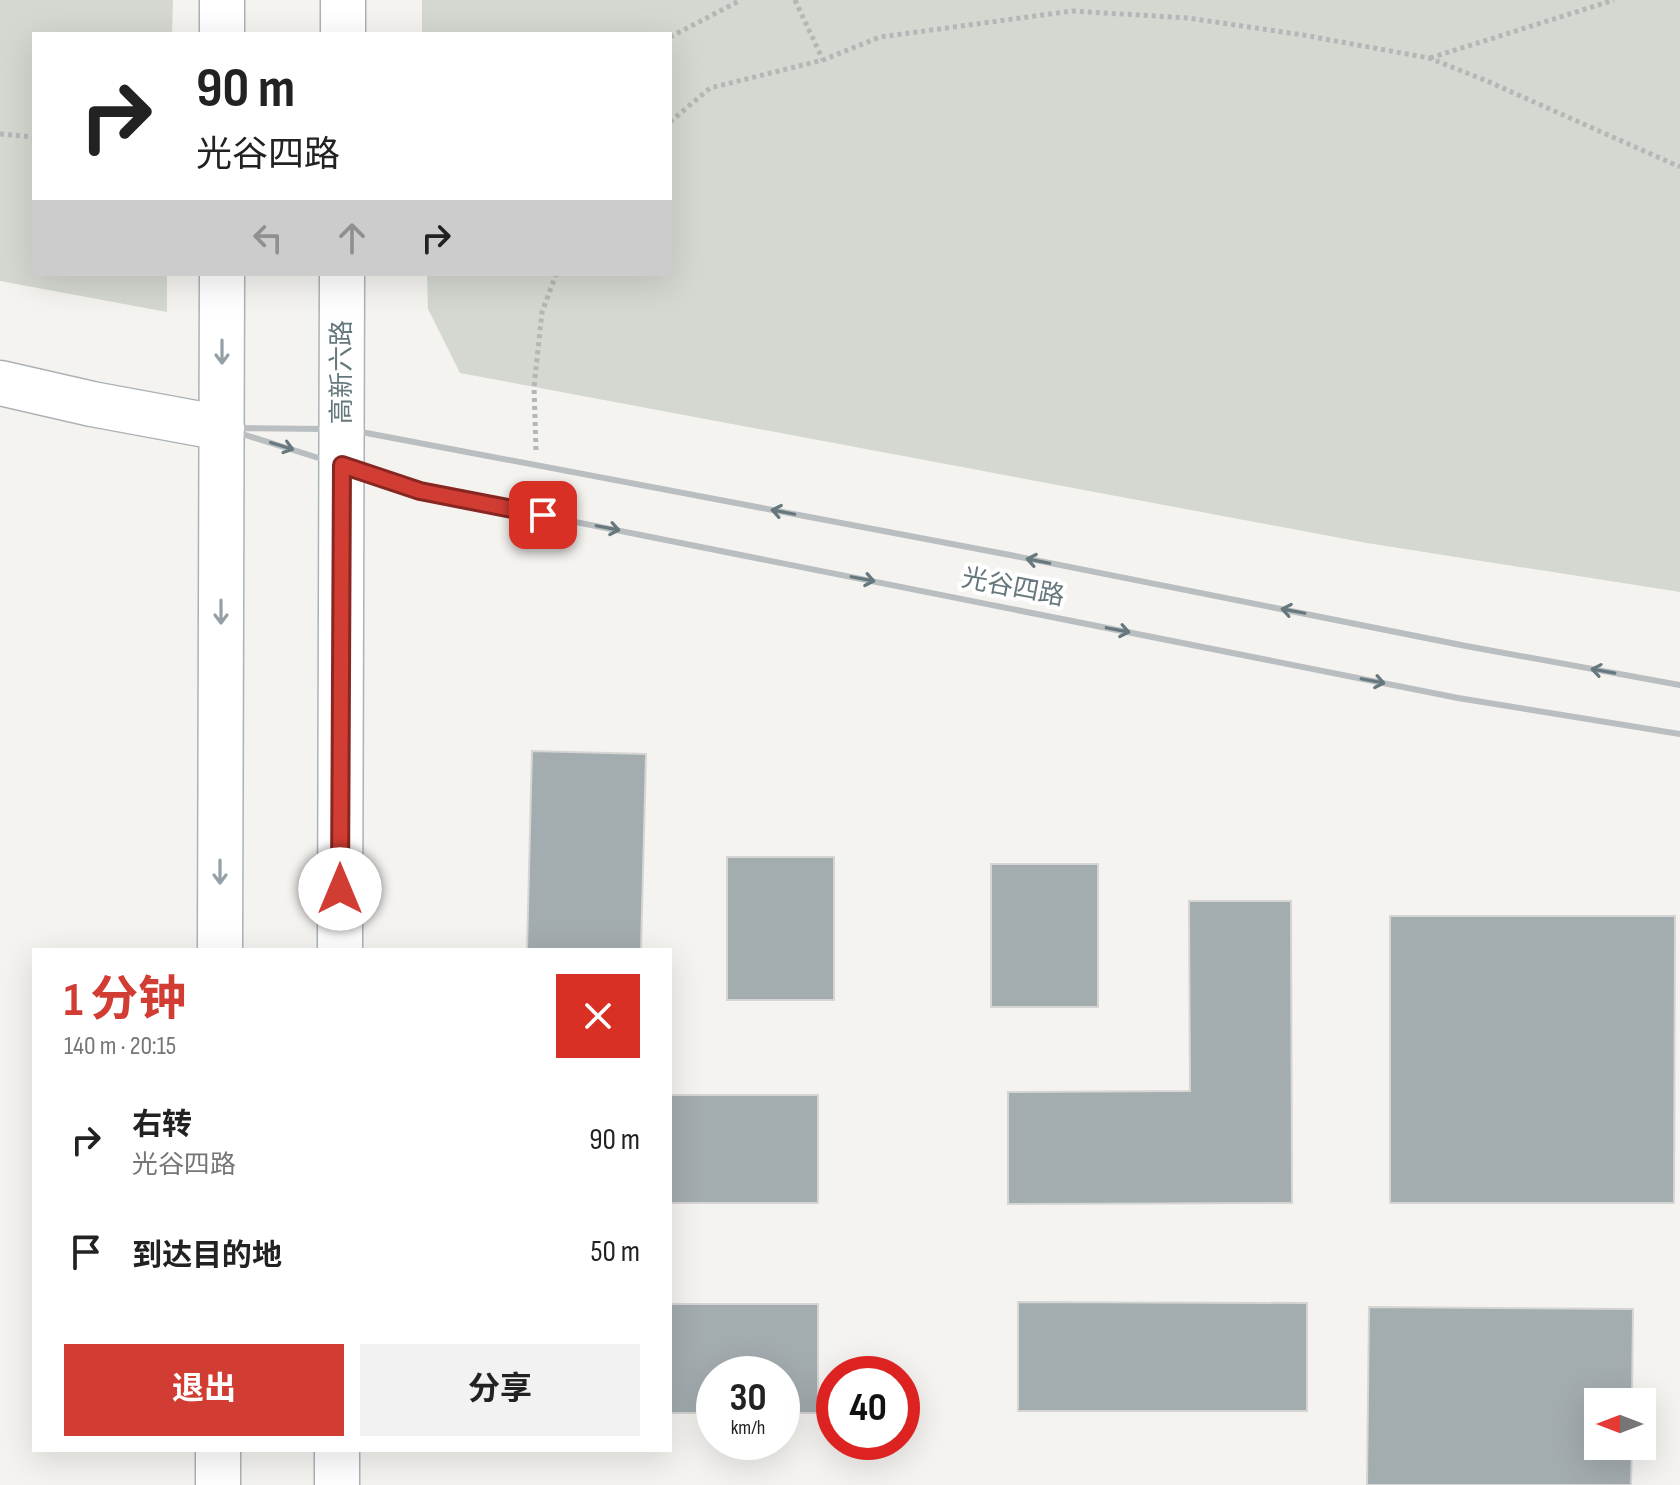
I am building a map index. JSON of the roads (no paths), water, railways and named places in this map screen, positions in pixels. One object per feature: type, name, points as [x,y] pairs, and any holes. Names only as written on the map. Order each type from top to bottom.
[{"type":"street","points":[[222,0],[222,32]]},
{"type":"street","points":[[343,0],[343,32]]},
{"type":"street","points":[[220,948],[222,276]]},
{"type":"street","name":"高新六路","points":[[340,948],[342,276]]},
{"type":"street","points":[[0,383],[222,428]]},
{"type":"street","points":[[218,1452],[218,1485]]},
{"type":"street","points":[[337,1452],[337,1485]]},
{"type":"lane","points":[[222,428],[342,447]]},
{"type":"lane","points":[[222,428],[342,447]]},
{"type":"lane","name":"光谷四路","points":[[342,447],[537,466],[1680,685]]},
{"type":"lane","name":"光谷四路","points":[[342,447],[420,491],[1458,698],[1680,734]]}]
